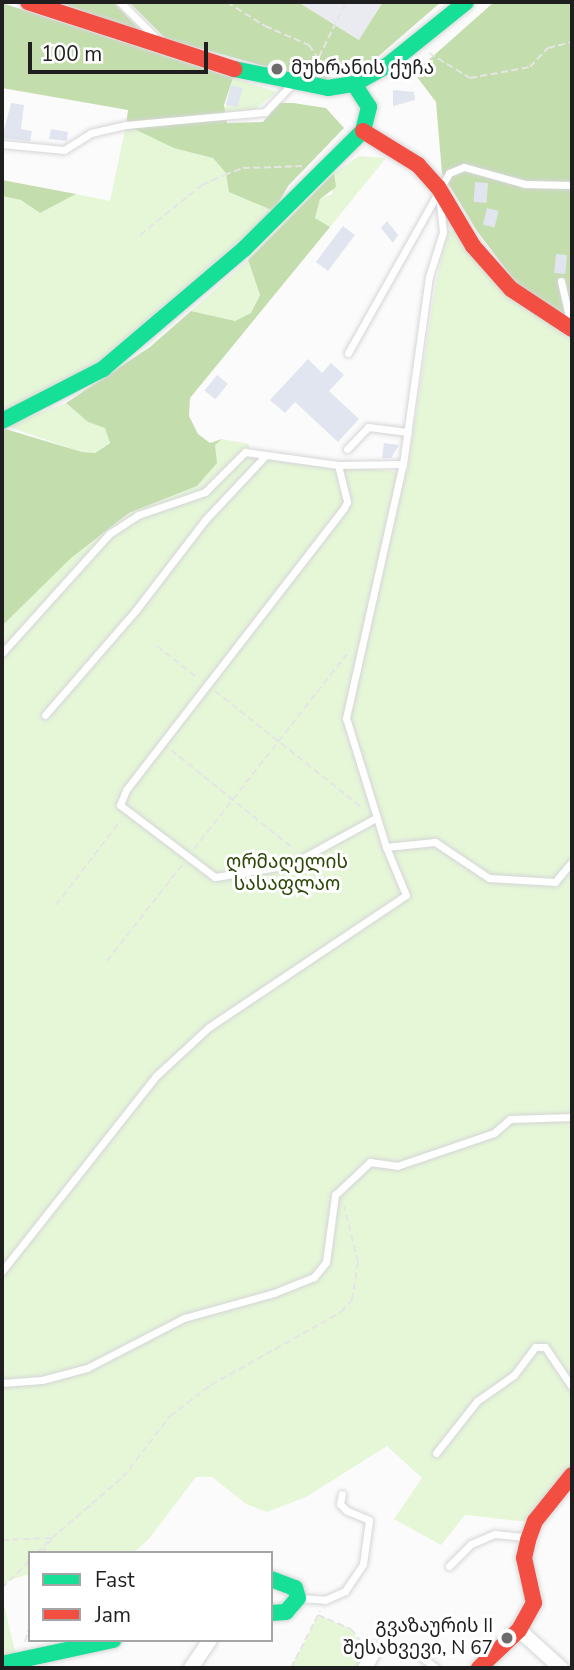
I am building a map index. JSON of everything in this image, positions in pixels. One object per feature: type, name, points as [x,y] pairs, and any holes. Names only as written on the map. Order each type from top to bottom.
[{"type":"street","points":[[28,2],[48,5],[163,46],[293,83],[328,88],[354,84],[418,42],[466,2]]},
{"type":"street","points":[[2,421],[103,369],[234,257],[363,131],[369,107],[354,84]]},
{"type":"street","points":[[363,131],[418,165],[438,187],[474,246],[511,289],[572,329]]},
{"type":"street","points":[[479,1668],[519,1630],[534,1603],[524,1558],[528,1540],[535,1521],[572,1475]]},
{"type":"street","points":[[273,1580],[295,1588],[298,1598],[286,1612],[273,1613]]},
{"type":"street","points":[[519,1630],[561,1668]]},
{"type":"street","points":[[2,1664],[102,1642]]},
{"type":"street","points":[[191,1668],[209,1642]]},
{"type":"street","points":[[365,1668],[375,1649]]},
{"type":"street","points":[[29,1656],[50,1668]]},
{"type":"lane","points":[[120,2],[163,46]]},
{"type":"lane","points":[[2,144],[64,150],[91,133],[127,125],[265,111],[293,83]]},
{"type":"lane","points":[[348,353],[438,187],[449,173],[464,167],[525,184],[572,185]]},
{"type":"lane","points":[[2,1272],[156,1076],[209,1027],[406,895],[376,818],[346,718],[402,464],[429,277],[443,232],[438,187]]},
{"type":"lane","points":[[561,281],[572,329]]},
{"type":"lane","points":[[347,449],[368,427],[408,432]]},
{"type":"lane","points":[[2,653],[109,534],[138,514],[205,492],[246,452],[338,465],[402,464]]},
{"type":"lane","points":[[45,715],[136,610],[205,520],[265,456]]},
{"type":"lane","points":[[338,465],[347,502],[344,508],[120,799],[127,811],[187,859],[215,877],[290,864],[376,818]]},
{"type":"lane","points":[[386,847],[435,842],[489,878],[555,882],[572,862]]},
{"type":"lane","points":[[2,1383],[42,1380],[87,1368],[184,1318],[274,1293],[314,1276],[326,1262],[335,1195],[370,1162],[397,1166],[486,1136],[510,1119],[572,1117]]},
{"type":"lane","points":[[436,1453],[477,1401],[514,1375],[535,1347],[545,1347],[572,1387]]},
{"type":"lane","points":[[298,1598],[325,1600],[345,1591],[363,1564],[370,1535],[369,1520],[346,1510],[340,1504],[342,1494]]},
{"type":"lane","points":[[449,1566],[471,1544],[495,1534],[522,1534],[528,1540]]},
{"type":"lane","points":[[420,1656],[436,1668]]},
{"type":"path","points":[[227,2],[265,26],[298,38],[319,58],[327,73],[328,88]]},
{"type":"path","points":[[319,58],[346,2]]},
{"type":"path","points":[[418,42],[470,78],[530,67],[548,48],[572,42]]},
{"type":"path","points":[[139,235],[202,185],[224,175],[254,167],[327,167]]},
{"type":"path","points":[[107,961],[365,632]]},
{"type":"path","points":[[157,646],[376,818]]},
{"type":"path","points":[[162,743],[304,857]]},
{"type":"path","points":[[56,905],[127,811]]},
{"type":"path","points":[[39,1551],[123,1477],[170,1416],[211,1385],[308,1331],[352,1300],[358,1262],[345,1221],[343,1187]]},
{"type":"path","points":[[2,1540],[52,1538]]},
{"type":"path","points":[[43,1551],[52,1538]]},
{"type":"path","points":[[2,1588],[28,1562]]},
{"type":"path","points":[[291,1668],[325,1600]]},
{"type":"path","points":[[318,1615],[351,1629],[358,1641],[375,1649]]},
{"type":"path","points":[[29,1642],[29,1656]]},
{"type":"shaded area","points":[[298,2],[383,2],[360,40]]},
{"type":"green space","points":[[61,2],[113,2],[141,31],[60,3]]},
{"type":"green space","points":[[129,2],[298,2],[359,40],[383,2],[441,2],[366,67],[318,81],[166,39]]},
{"type":"green space","points":[[494,2],[572,2],[572,319],[520,288],[477,231],[442,173],[436,102],[414,73]]},
{"type":"green space","points":[[2,3],[233,78],[224,105],[227,123],[263,122],[280,103],[293,103],[326,108],[344,128],[288,186],[274,211],[229,192],[226,173],[213,158],[174,148],[126,125],[128,110],[2,88]]},
{"type":"green space","points":[[233,78],[277,92],[254,110],[224,112]]},
{"type":"green space","points":[[126,125],[213,158],[274,211],[87,371],[2,413],[2,196],[21,200],[40,213],[76,194],[110,201]]},
{"type":"green space","points":[[359,156],[386,158],[330,227],[315,218],[320,199],[332,194],[334,173]]},
{"type":"green space","points":[[334,173],[336,187],[320,199],[315,218],[330,227],[190,398],[189,416],[198,434],[210,443],[222,439],[215,445],[217,463],[197,486],[129,513],[70,559],[2,626],[2,428],[82,452],[95,453],[110,443],[105,428],[88,422],[66,403],[150,347],[191,311],[235,321],[251,313],[260,295],[248,260]]},
{"type":"green space","points":[[2,180],[76,194],[40,213],[21,200],[2,196]]},
{"type":"green space","name":"ღრმაღელის სასაფლაო","points":[[457,229],[535,312],[572,341],[572,1471],[528,1522],[465,1515],[441,1545],[394,1519],[422,1478],[387,1446],[306,1497],[267,1512],[246,1504],[212,1477],[196,1477],[148,1540],[135,1551],[28,1551],[28,1575],[10,1580],[2,1588],[2,626],[70,559],[130,513],[197,486],[215,445],[222,439],[249,444],[249,454],[407,473],[435,288],[447,231]]},
{"type":"green space","points":[[248,260],[260,295],[251,313],[235,321],[191,311]]},
{"type":"green space","points":[[66,403],[88,422],[105,428],[110,442],[95,453],[81,452],[6,426]]},
{"type":"green space","points":[[2,1597],[16,1655],[2,1660]]},
{"type":"green space","points":[[318,1615],[351,1629],[358,1641],[375,1649],[365,1668],[291,1668]]},
{"type":"building","points":[[231,85],[243,88],[238,107],[226,104]]},
{"type":"building","points":[[393,90],[414,92],[415,100],[393,106]]},
{"type":"building","points":[[11,103],[24,105],[21,129],[32,131],[30,141],[2,138]]},
{"type":"building","points":[[51,129],[68,132],[67,141],[49,139]]},
{"type":"building","points":[[475,182],[488,183],[487,203],[474,202]]},
{"type":"building","points":[[487,208],[499,211],[495,227],[483,224]]},
{"type":"building","points":[[387,221],[398,235],[393,243],[381,228]]},
{"type":"building","points":[[343,226],[355,235],[328,271],[316,262]]},
{"type":"building","points":[[556,254],[567,255],[565,274],[554,273]]},
{"type":"building","points":[[308,359],[322,373],[331,363],[344,375],[329,391],[359,419],[338,442],[295,402],[285,413],[270,400]]},
{"type":"building","points":[[217,375],[228,384],[215,399],[204,391]]},
{"type":"building","points":[[384,443],[399,445],[391,458],[382,458]]},
{"type":"traffic: fast","points":[[234,69],[328,88],[354,84],[388,65],[466,2]]},
{"type":"traffic: fast","points":[[2,421],[103,369],[244,249],[363,131],[369,107],[354,84]]},
{"type":"traffic: fast","points":[[273,1580],[295,1588],[298,1598],[286,1612],[273,1613]]},
{"type":"traffic: fast","points":[[2,1664],[104,1642]]},
{"type":"traffic: jam","points":[[28,2],[234,69]]},
{"type":"traffic: jam","points":[[363,131],[418,165],[438,187],[473,246],[511,289],[572,329]]},
{"type":"traffic: jam","points":[[479,1668],[519,1630],[534,1603],[524,1558],[528,1540],[535,1521],[572,1475]]},
{"type":"place","name":"მუხრანის ქუჩა","points":[[277,69]]},
{"type":"place","name":"გვაზაურის II შესახვევი, N 67","points":[[507,1638]]}]
